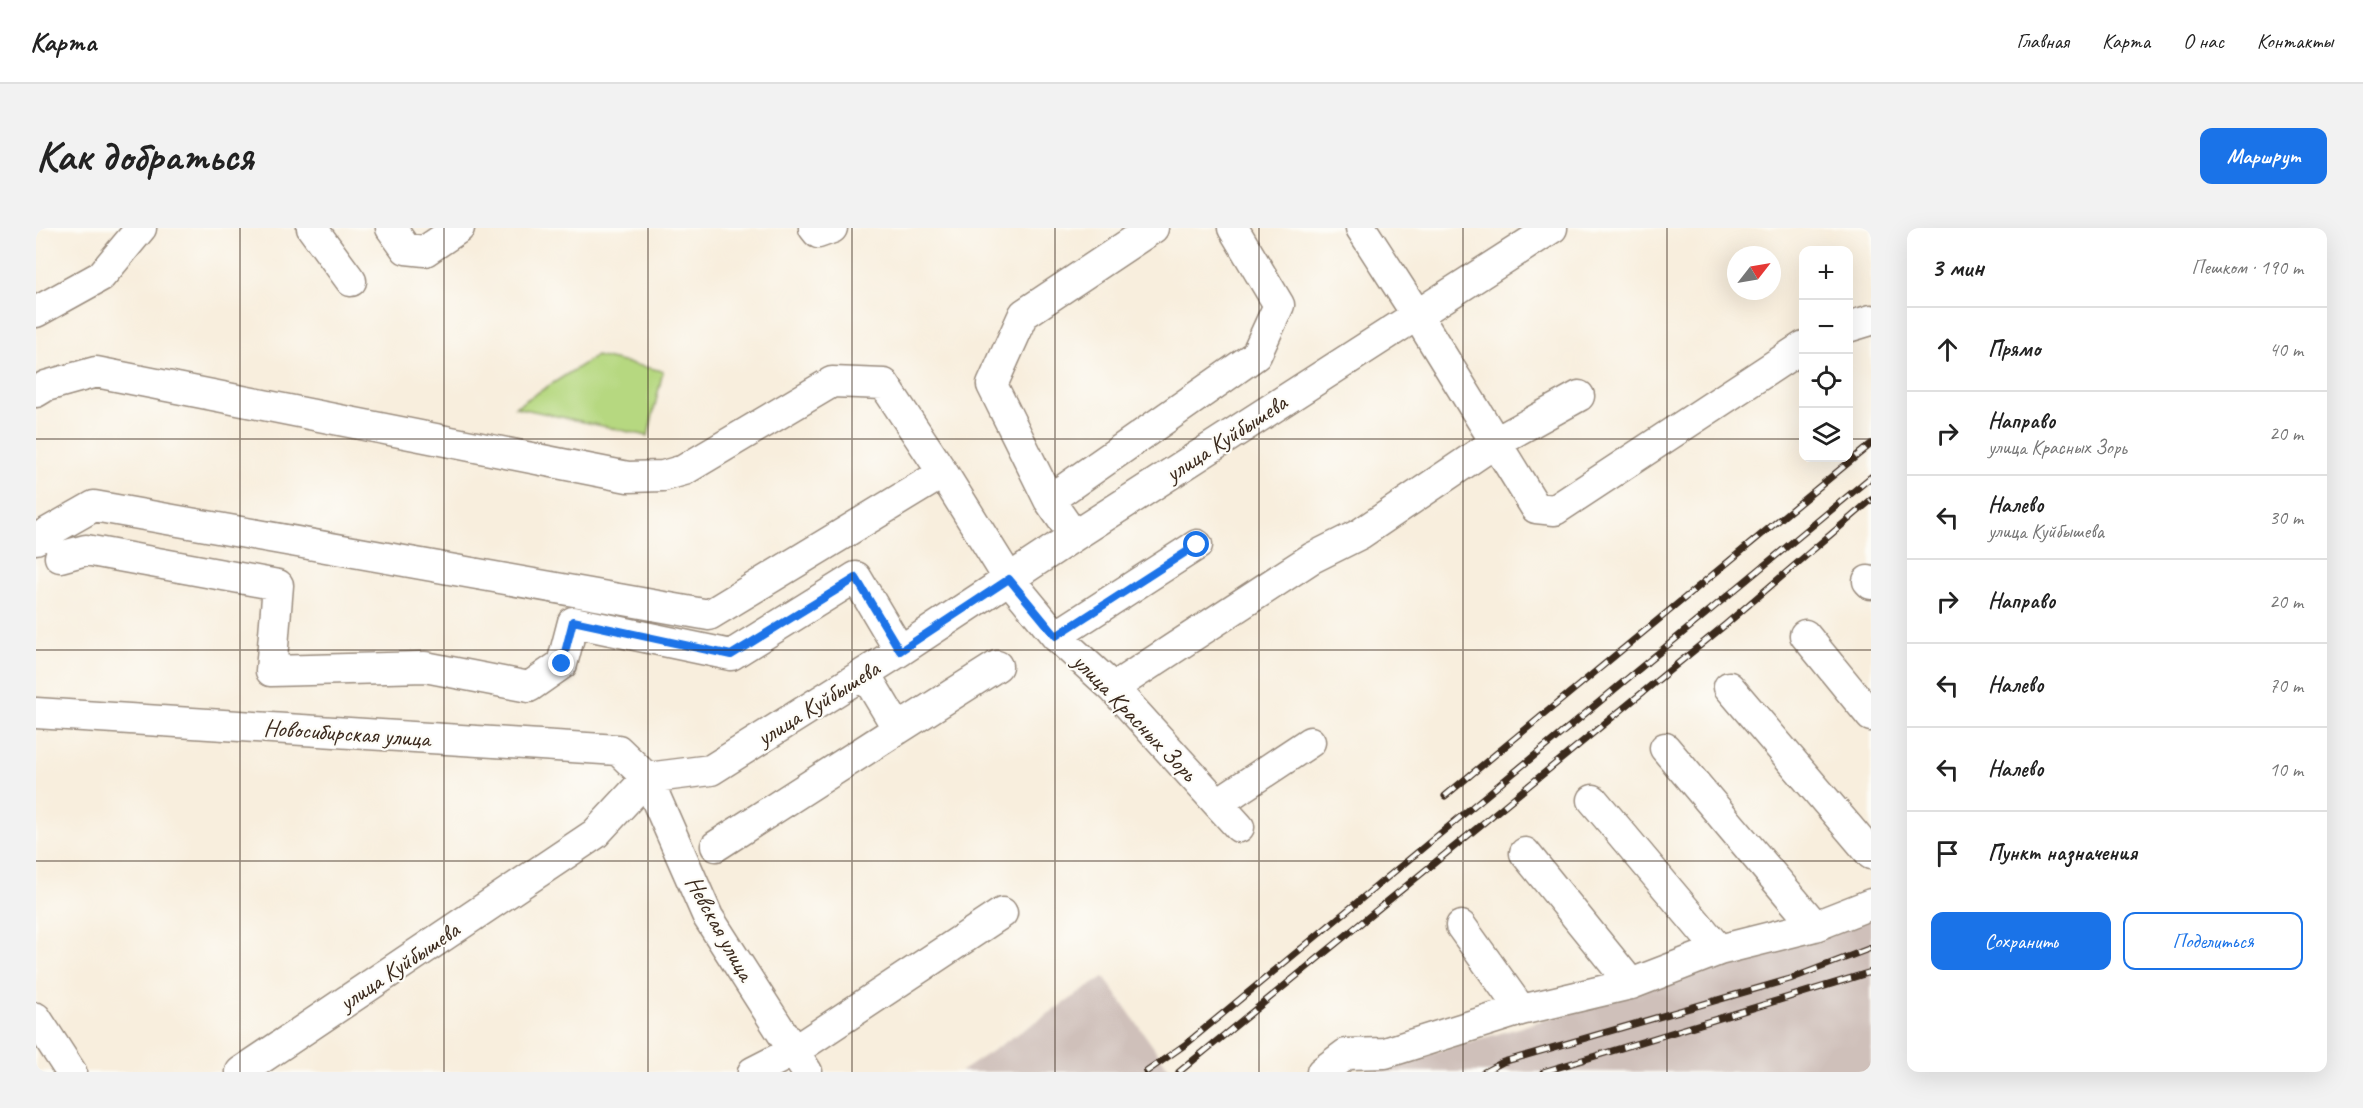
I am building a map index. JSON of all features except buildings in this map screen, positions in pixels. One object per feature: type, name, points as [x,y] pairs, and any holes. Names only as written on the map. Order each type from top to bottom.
[{"type":"street","points":[[36,312],[101,276],[141,228]]},
{"type":"street","points":[[312,228],[351,281]]},
{"type":"street","points":[[391,228],[406,249],[425,251],[459,228]]},
{"type":"street","points":[[814,228],[818,234],[832,228]]},
{"type":"street","points":[[1074,536],[1049,500],[992,385],[1024,314],[1153,228]]},
{"type":"street","points":[[1049,500],[1256,355],[1279,305],[1233,228]]},
{"type":"street","points":[[1360,228],[1417,315],[1536,508],[1555,510],[1799,349]]},
{"type":"street","name":"улица Куйбышева","points":[[241,1072],[595,834],[647,778],[711,770],[865,674],[1074,536],[1552,228]]},
{"type":"street","points":[[1853,325],[1871,320]]},
{"type":"street","name":"улица Красных Зорь","points":[[36,392],[46,386],[96,372],[628,477],[663,476],[684,470],[832,382],[884,384],[944,473],[1009,579],[1056,636],[1113,688],[1239,827]]},
{"type":"street","points":[[1113,688],[1312,558],[1360,534],[1496,442],[1579,396]]},
{"type":"street","points":[[36,539],[94,506],[709,615],[944,473]]},
{"type":"street","points":[[1056,636],[1197,545]]},
{"type":"street","points":[[60,557],[86,550],[278,585],[271,670],[425,667],[528,687],[562,664],[573,621],[731,655],[856,578],[900,651]]},
{"type":"street","points":[[1805,635],[1871,716]]},
{"type":"street","points":[[716,846],[997,666]]},
{"type":"street","points":[[865,674],[898,729]]},
{"type":"street","points":[[1729,687],[1871,854]]},
{"type":"street","name":"Новосибирская улица","points":[[36,713],[618,750],[647,778]]},
{"type":"street","points":[[1218,803],[1310,742]]},
{"type":"street","points":[[1665,748],[1815,926]]},
{"type":"street","name":"Невская улица","points":[[647,778],[708,917],[800,1062]]},
{"type":"street","points":[[1593,800],[1719,950]]},
{"type":"street","points":[[1525,853],[1631,984]]},
{"type":"street","points":[[1322,1072],[1346,1054],[1385,1053],[1521,1010],[1631,984],[1719,950],[1815,926],[1871,904]]},
{"type":"street","points":[[754,1072],[800,1062],[1002,913]]},
{"type":"street","points":[[1461,926],[1521,1010]]},
{"type":"street","points":[[36,1018],[71,1072]]},
{"type":"shaded area","points":[[1871,915],[1871,1072],[1376,1072],[1379,1068],[1518,1028]]},
{"type":"shaded area","points":[[1104,977],[1171,1072],[960,1072]]},
{"type":"green space","points":[[596,356],[663,371],[648,436],[515,407]]},
{"type":"railway","points":[[1445,796],[1871,444]]},
{"type":"railway","points":[[1146,1072],[1186,1044],[1871,477]]},
{"type":"railway","points":[[1179,1072],[1725,625],[1871,500]]},
{"type":"railway","points":[[1484,1072],[1503,1062],[1790,979],[1871,948]]},
{"type":"railway","points":[[1543,1072],[1871,972]]},
{"type":"route","points":[[562,664],[573,621],[731,655],[856,578],[900,651],[1009,579],[1056,636],[1197,545]]}]
